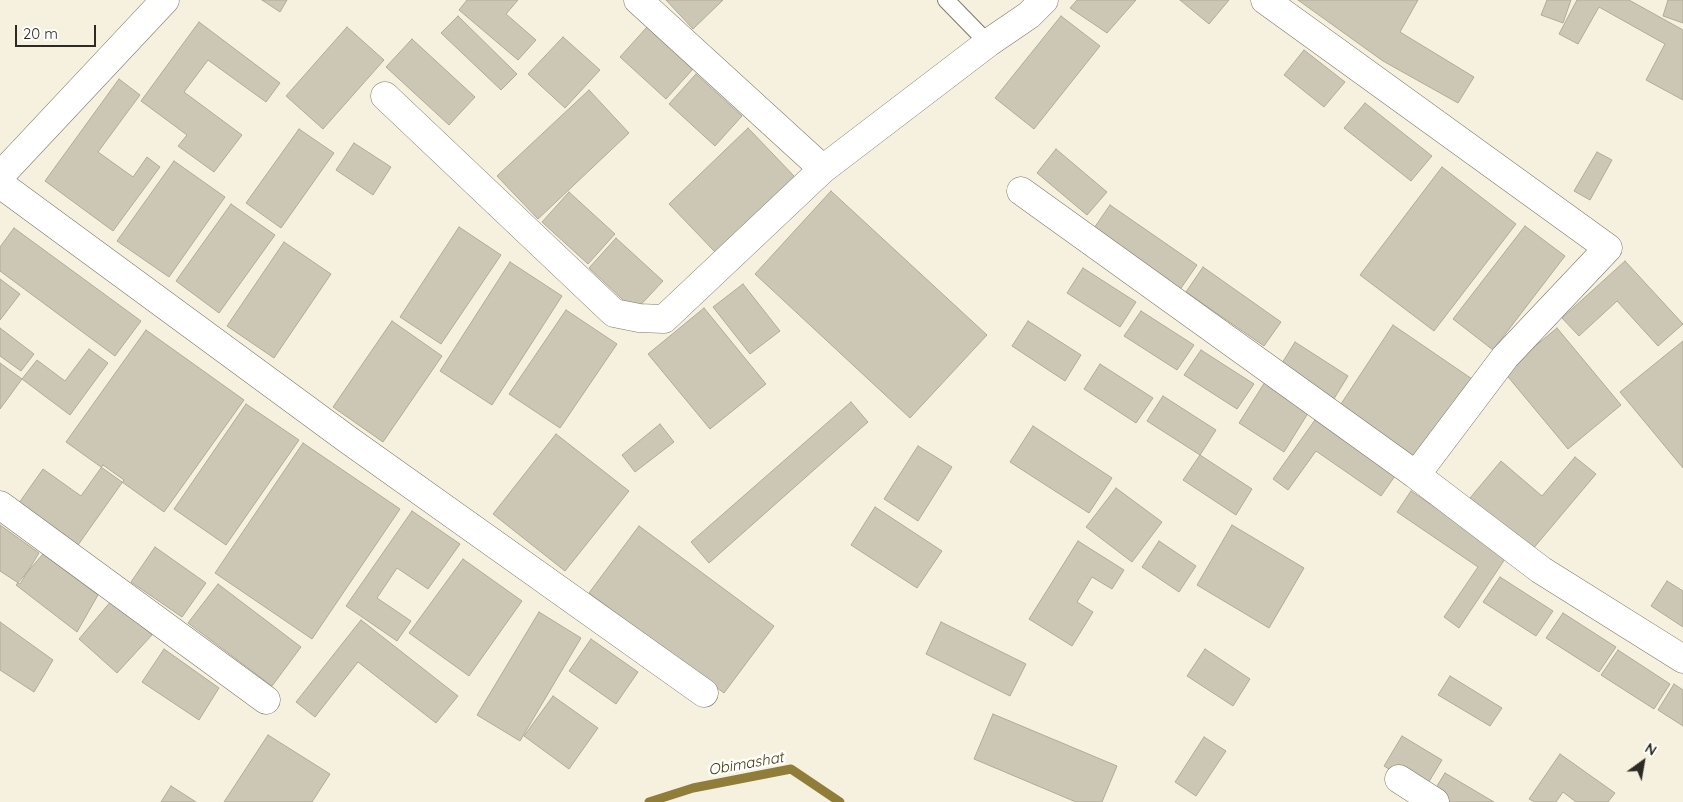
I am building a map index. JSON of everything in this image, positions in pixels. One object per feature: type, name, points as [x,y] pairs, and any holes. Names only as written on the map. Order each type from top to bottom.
[{"type":"street","points":[[0,176],[165,0]]},
{"type":"street","points":[[638,0],[823,169]]},
{"type":"street","points":[[385,96],[614,313],[639,318],[664,318],[823,169],[988,43],[1029,15],[1044,0]]},
{"type":"street","points":[[1265,0],[1608,248],[1505,357],[1416,475]]},
{"type":"street","points":[[0,184],[340,433],[704,693]]},
{"type":"street","points":[[1021,191],[1416,475],[1541,570],[1683,659]]},
{"type":"street","points":[[0,505],[266,700]]},
{"type":"street","points":[[1399,779],[1436,802]]},
{"type":"lane","points":[[946,0],[988,43]]},
{"type":"building","points":[[262,0],[287,0],[280,12]]},
{"type":"building","points":[[467,0],[518,0],[506,14],[536,40],[518,60],[459,10]]},
{"type":"building","points":[[666,0],[723,0],[693,29]]},
{"type":"building","points":[[1077,0],[1136,0],[1107,33],[1070,8]]},
{"type":"building","points":[[1180,0],[1229,0],[1209,24]]},
{"type":"building","points":[[1298,0],[1418,0],[1400,32],[1474,77],[1458,103],[1383,61]]},
{"type":"building","points":[[1547,0],[1571,0],[1563,23],[1541,15]]},
{"type":"building","points":[[1577,0],[1629,0],[1683,30],[1683,100],[1646,80],[1665,44],[1599,7],[1578,44],[1559,34]]},
{"type":"building","points":[[1668,0],[1683,0],[1683,23],[1663,16]]},
{"type":"building","points":[[458,16],[517,74],[501,90],[441,33]]},
{"type":"building","points":[[1061,16],[1100,46],[1034,129],[995,98]]},
{"type":"building","points":[[199,22],[280,83],[266,102],[208,60],[184,92],[242,135],[214,172],[178,146],[187,135],[141,101]]},
{"type":"building","points":[[347,27],[384,60],[323,129],[286,96]]},
{"type":"building","points":[[647,27],[693,69],[666,99],[620,57]]},
{"type":"building","points":[[563,37],[600,70],[565,108],[528,74]]},
{"type":"building","points":[[412,39],[475,97],[449,125],[386,67]]},
{"type":"building","points":[[1304,50],[1345,82],[1324,107],[1284,75]]},
{"type":"building","points":[[696,74],[742,116],[715,146],[669,104]]},
{"type":"building","points":[[119,79],[140,95],[98,152],[133,177],[147,157],[160,167],[113,231],[45,181]]},
{"type":"building","points":[[589,90],[629,133],[538,219],[497,176]]},
{"type":"building","points":[[1365,103],[1432,156],[1411,181],[1344,128]]},
{"type":"building","points":[[748,128],[795,177],[716,253],[669,204]]},
{"type":"building","points":[[299,129],[334,153],[281,228],[246,203]]},
{"type":"building","points":[[354,143],[391,167],[373,195],[336,170]]},
{"type":"building","points":[[1056,149],[1107,192],[1087,215],[1037,173]]},
{"type":"building","points":[[1597,152],[1612,160],[1590,200],[1574,191]]},
{"type":"building","points":[[174,161],[225,197],[169,277],[117,241]]},
{"type":"building","points":[[1442,167],[1516,224],[1434,331],[1360,275]]},
{"type":"building","points":[[831,191],[987,335],[910,418],[755,274]]},
{"type":"building","points":[[569,192],[615,234],[588,264],[542,222]]},
{"type":"building","points":[[231,204],[275,235],[219,313],[176,281]]},
{"type":"building","points":[[1110,205],[1197,265],[1179,291],[1092,231]]},
{"type":"building","points":[[1525,226],[1565,256],[1493,350],[1453,319]]},
{"type":"building","points":[[459,227],[501,255],[441,344],[400,317]]},
{"type":"building","points":[[14,228],[141,321],[115,356],[0,271],[0,247]]},
{"type":"building","points":[[616,238],[663,281],[635,311],[589,268]]},
{"type":"building","points":[[284,242],[331,274],[274,358],[227,326]]},
{"type":"building","points":[[1625,261],[1683,324],[1658,346],[1617,301],[1579,336],[1562,318]]},
{"type":"building","points":[[510,262],[562,296],[492,405],[440,371]]},
{"type":"building","points":[[1203,267],[1281,322],[1264,346],[1186,292]]},
{"type":"building","points":[[1083,268],[1136,302],[1120,327],[1067,293]]},
{"type":"building","points":[[0,279],[20,294],[0,320]]},
{"type":"building","points":[[743,284],[780,331],[750,354],[713,307]]},
{"type":"building","points":[[704,308],[766,384],[710,429],[648,354]]},
{"type":"building","points":[[566,310],[617,344],[560,428],[509,394]]},
{"type":"building","points":[[1141,311],[1194,345],[1177,370],[1124,336]]},
{"type":"building","points":[[392,321],[442,356],[383,442],[333,407]]},
{"type":"building","points":[[1028,321],[1081,355],[1065,381],[1012,346]]},
{"type":"building","points":[[1393,325],[1475,381],[1413,462],[1339,407]]},
{"type":"building","points":[[0,328],[34,354],[21,371],[0,356]]},
{"type":"building","points":[[1557,328],[1621,405],[1568,449],[1504,372]]},
{"type":"building","points":[[146,330],[244,400],[164,512],[66,442]]},
{"type":"building","points":[[1683,341],[1683,468],[1620,392]]},
{"type":"building","points":[[1295,342],[1348,376],[1332,402],[1279,368]]},
{"type":"building","points":[[89,349],[108,363],[70,415],[22,379],[37,360],[65,381]]},
{"type":"building","points":[[1201,350],[1254,384],[1237,409],[1184,375]]},
{"type":"building","points":[[0,363],[22,379],[0,409]]},
{"type":"building","points":[[1100,364],[1153,398],[1136,423],[1084,389]]},
{"type":"building","points":[[1265,382],[1310,410],[1284,452],[1239,423]]},
{"type":"building","points":[[1163,396],[1216,430],[1200,455],[1147,421]]},
{"type":"building","points":[[851,402],[868,422],[709,563],[691,542]]},
{"type":"building","points":[[246,404],[299,440],[226,545],[174,509]]},
{"type":"building","points":[[1315,420],[1395,476],[1381,496],[1316,451],[1288,490],[1273,479]]},
{"type":"building","points":[[660,424],[674,442],[635,472],[622,455]]},
{"type":"building","points":[[1033,426],[1112,478],[1089,513],[1010,462]]},
{"type":"building","points":[[556,434],[629,491],[565,571],[493,514]]},
{"type":"building","points":[[303,443],[400,509],[312,639],[215,573]]},
{"type":"building","points":[[918,446],[952,467],[918,521],[884,499]]},
{"type":"building","points":[[1200,455],[1252,489],[1236,515],[1183,480]]},
{"type":"building","points":[[1575,457],[1596,474],[1532,550],[1470,498],[1501,461],[1542,496]]},
{"type":"building","points":[[103,465],[124,480],[78,545],[19,503],[43,469],[81,496]]},
{"type":"building","points":[[1116,488],[1162,522],[1132,562],[1086,527]]},
{"type":"building","points":[[1411,491],[1507,556],[1459,628],[1444,617],[1478,567],[1397,512]]},
{"type":"building","points":[[875,507],[942,551],[917,588],[851,545]]},
{"type":"building","points":[[412,511],[460,544],[428,589],[397,568],[377,598],[411,621],[397,641],[346,606]]},
{"type":"building","points":[[0,525],[39,553],[20,584],[0,571]]},
{"type":"building","points":[[1232,525],[1304,568],[1269,628],[1197,585]]},
{"type":"building","points":[[639,526],[774,626],[724,693],[589,593]]},
{"type":"building","points":[[1078,541],[1124,570],[1112,589],[1092,577],[1077,602],[1093,612],[1072,646],[1029,619]]},
{"type":"building","points":[[1159,541],[1196,566],[1179,592],[1142,567]]},
{"type":"building","points":[[155,547],[206,583],[182,617],[131,582]]},
{"type":"building","points":[[43,554],[98,595],[77,632],[16,585]]},
{"type":"building","points":[[463,559],[522,601],[469,676],[409,633]]},
{"type":"building","points":[[1500,577],[1553,611],[1536,636],[1483,602]]},
{"type":"building","points":[[1667,581],[1683,591],[1683,627],[1651,606]]},
{"type":"building","points":[[218,584],[301,647],[272,686],[188,623]]},
{"type":"building","points":[[112,600],[152,635],[117,673],[79,639]]},
{"type":"building","points":[[539,612],[581,638],[520,741],[477,715]]},
{"type":"building","points":[[1563,613],[1616,647],[1599,672],[1546,638]]},
{"type":"building","points":[[361,620],[458,696],[436,723],[358,662],[315,717],[296,702]]},
{"type":"building","points":[[0,622],[53,660],[34,692],[0,670]]},
{"type":"building","points":[[941,622],[1026,664],[1010,696],[926,654]]},
{"type":"building","points":[[591,639],[638,672],[616,704],[569,671]]},
{"type":"building","points":[[164,649],[219,688],[199,720],[142,682]]},
{"type":"building","points":[[1205,649],[1250,679],[1233,706],[1187,676]]},
{"type":"building","points":[[1618,650],[1670,684],[1654,709],[1601,675]]},
{"type":"building","points":[[1450,676],[1502,708],[1490,726],[1438,695]]},
{"type":"building","points":[[1674,684],[1683,690],[1683,726],[1658,710]]},
{"type":"building","points":[[553,696],[598,728],[569,769],[524,736]]},
{"type":"building","points":[[993,714],[1117,766],[1102,802],[1076,802],[974,759]]},
{"type":"building","points":[[268,735],[330,774],[312,802],[224,802]]},
{"type":"building","points":[[1402,736],[1442,760],[1424,790],[1384,766]]},
{"type":"building","points":[[1204,737],[1226,751],[1196,796],[1175,782]]},
{"type":"building","points":[[1560,754],[1615,793],[1608,802],[1576,802],[1563,792],[1556,802],[1535,802],[1529,799]]},
{"type":"building","points":[[1445,773],[1494,802],[1445,802],[1432,794]]},
{"type":"building","points":[[171,786],[196,802],[161,802]]},
{"type":"waterway","name":"Obimashat","points":[[649,802],[693,788],[791,769],[840,802]]}]
